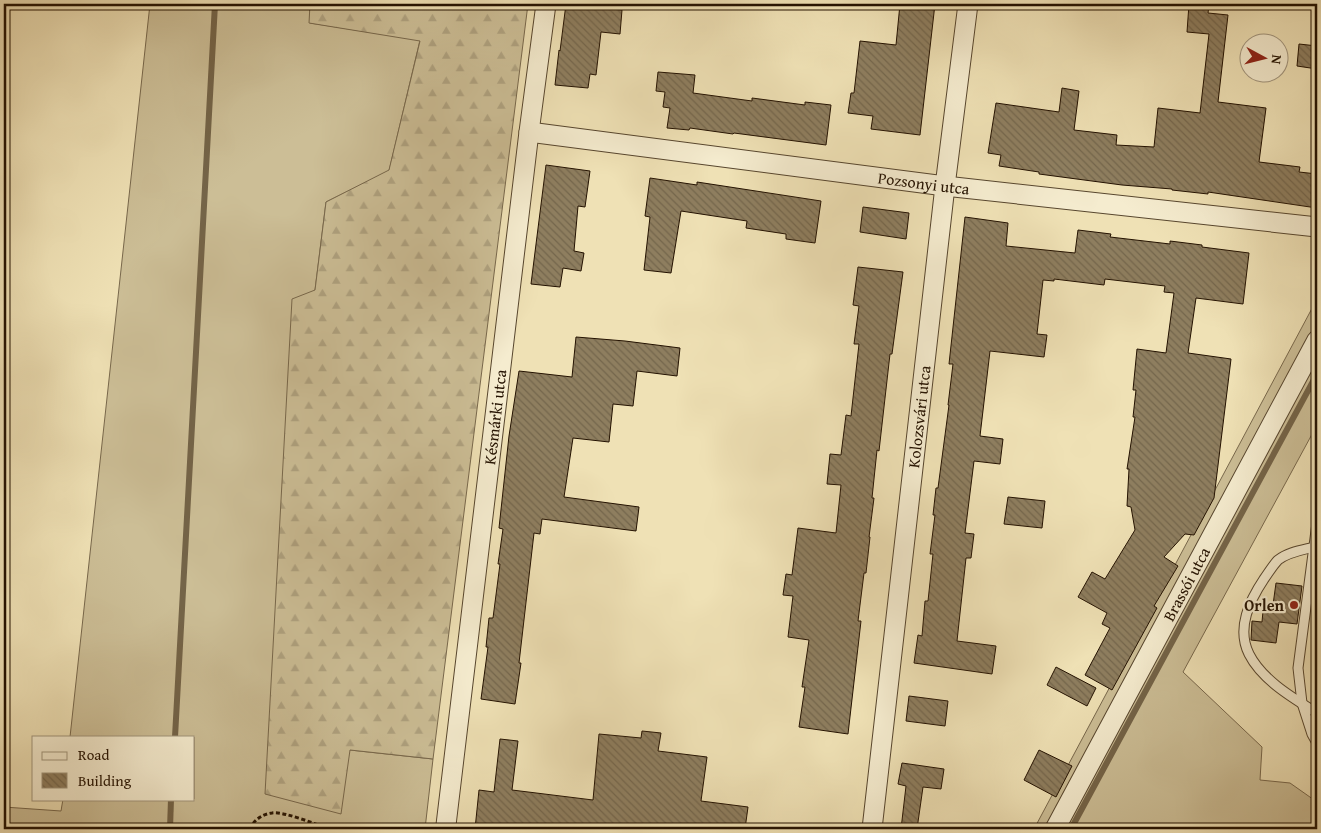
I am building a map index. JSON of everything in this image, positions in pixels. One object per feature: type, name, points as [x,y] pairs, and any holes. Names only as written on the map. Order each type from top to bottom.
[{"type":"street","name":"Késmárki utca","points":[[447,829],[447,815],[546,4]]},
{"type":"street","name":"Kolozsvári utca","points":[[872,829],[945,186],[968,4]]},
{"type":"street","name":"Pozsonyi utca","points":[[529,132],[945,186],[1317,226]]},
{"type":"street","name":"Brassói utca","points":[[1055,829],[1317,340]]},
{"type":"lane","points":[[1317,522],[1298,668],[1302,704],[1317,743]]},
{"type":"lane","points":[[1314,547],[1292,553],[1279,560],[1270,570],[1254,594],[1243,629],[1244,641],[1248,652],[1265,676],[1317,713]]},
{"type":"path","points":[[250,829],[252,824],[262,816],[272,813],[286,815],[330,829]]},
{"type":"green space","points":[[150,4],[310,4],[310,23],[420,40],[389,171],[326,202],[315,290],[350,750],[433,759],[425,829],[4,829],[4,807],[61,811],[63,800],[195,800],[195,736],[70,736]]},
{"type":"green space","points":[[310,4],[528,4],[433,759],[350,750],[341,814],[265,794],[292,299],[315,290],[326,202],[389,170],[420,41],[309,23]]},
{"type":"green space","points":[[1317,299],[1317,425],[1183,672],[1262,747],[1260,780],[1290,783],[1317,802],[1317,829],[1034,829]]},
{"type":"building","points":[[566,4],[622,10],[620,34],[601,32],[596,75],[590,74],[588,88],[555,85]]},
{"type":"building","points":[[900,4],[935,4],[920,135],[871,129],[873,116],[848,113],[851,93],[854,93],[860,41],[896,45]]},
{"type":"building","points":[[1189,4],[1209,5],[1208,13],[1228,15],[1218,102],[1266,108],[1259,162],[1300,167],[1299,172],[1317,174],[1317,208],[1208,192],[1208,194],[1122,185],[1039,174],[1039,172],[999,166],[1001,155],[988,153],[996,103],[1059,112],[1062,88],[1079,91],[1074,130],[1117,135],[1116,145],[1154,147],[1158,108],[1200,113],[1209,34],[1187,32]]},
{"type":"building","points":[[1299,44],[1317,46],[1317,69],[1297,66]]},
{"type":"building","points":[[658,72],[695,75],[693,93],[752,101],[752,98],[805,105],[805,102],[831,105],[826,145],[690,128],[689,130],[667,128],[670,108],[663,107],[665,92],[656,91]]},
{"type":"building","points":[[546,165],[590,171],[585,207],[578,206],[574,251],[584,253],[581,271],[563,268],[560,287],[531,284]]},
{"type":"building","points":[[650,178],[697,185],[697,182],[821,201],[815,243],[786,239],[786,234],[746,228],[747,221],[681,211],[671,273],[644,270],[650,217],[645,216]]},
{"type":"building","points":[[863,207],[909,213],[906,239],[860,232]]},
{"type":"building","points":[[965,217],[1008,223],[1006,246],[1075,253],[1078,230],[1111,234],[1110,237],[1170,244],[1170,241],[1249,253],[1243,304],[1196,298],[1188,353],[1231,359],[1214,498],[1194,535],[1185,534],[1164,557],[1178,566],[1154,606],[1157,608],[1112,690],[1085,675],[1110,628],[1102,624],[1107,613],[1078,597],[1092,572],[1105,579],[1135,530],[1131,507],[1127,506],[1129,469],[1127,469],[1135,417],[1133,417],[1136,390],[1133,390],[1137,349],[1166,353],[1174,293],[1164,292],[1165,286],[1105,279],[1104,285],[1054,279],[1054,281],[1043,280],[1037,334],[1047,335],[1044,357],[990,351],[980,436],[1003,439],[1000,464],[974,461],[965,533],[974,534],[971,558],[966,558],[957,641],[996,646],[992,674],[914,663],[918,635],[922,636],[925,601],[928,601],[933,554],[930,554],[935,515],[933,515],[949,405],[953,364],[949,364]]},
{"type":"building","points":[[858,267],[903,272],[892,354],[890,354],[879,451],[877,450],[872,498],[874,498],[866,573],[864,573],[858,621],[861,621],[848,734],[799,727],[805,687],[802,687],[809,640],[788,637],[793,596],[783,595],[786,574],[792,575],[798,528],[836,533],[841,485],[827,484],[830,454],[841,455],[846,415],[851,416],[859,344],[854,344],[859,306],[853,305]]},
{"type":"building","points":[[576,337],[680,348],[677,376],[637,371],[633,406],[613,404],[609,442],[573,438],[564,497],[639,507],[636,531],[542,519],[540,534],[534,533],[515,704],[481,699],[488,647],[486,647],[489,618],[493,618],[500,564],[498,564],[503,529],[499,528],[509,436],[519,371],[572,377]]},
{"type":"building","points":[[1008,497],[1045,501],[1042,528],[1004,524]]},
{"type":"building","points":[[1276,583],[1302,586],[1297,624],[1279,622],[1276,643],[1251,640],[1252,621],[1262,622],[1263,611],[1272,612]]},
{"type":"building","points":[[1056,667],[1096,688],[1087,706],[1047,685]]},
{"type":"building","points":[[909,696],[948,701],[945,726],[906,721]]},
{"type":"building","points":[[642,731],[661,733],[658,751],[707,757],[701,801],[748,807],[745,829],[475,829],[479,790],[494,792],[500,739],[518,741],[512,790],[593,800],[599,734],[641,738]]},
{"type":"building","points":[[1039,750],[1072,766],[1056,797],[1024,780]]},
{"type":"building","points":[[902,763],[944,769],[941,789],[923,787],[917,829],[901,829],[906,786],[898,784]]},
{"type":"waterway","points":[[175,736],[215,4]]},
{"type":"waterway","points":[[1071,829],[1317,374]]},
{"type":"waterway","points":[[170,829],[171,800]]},
{"type":"place","name":"Orlen","points":[[1294,605]]}]
